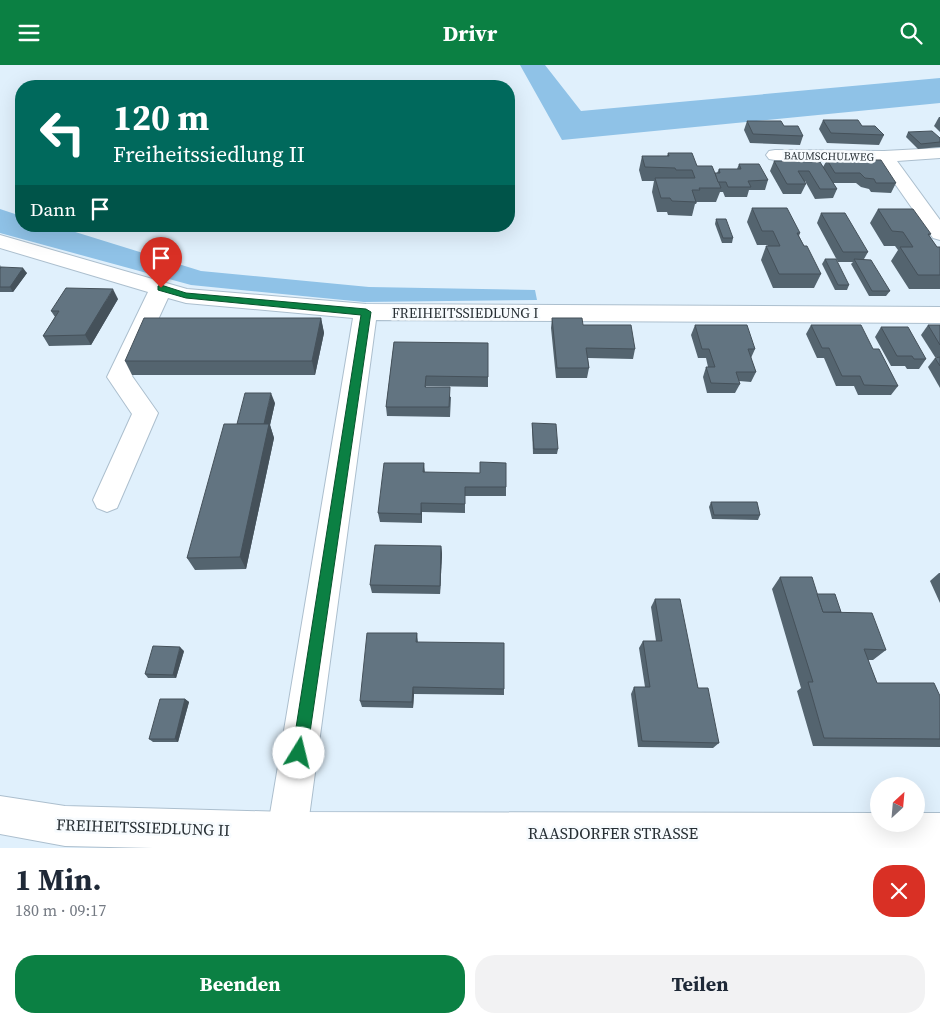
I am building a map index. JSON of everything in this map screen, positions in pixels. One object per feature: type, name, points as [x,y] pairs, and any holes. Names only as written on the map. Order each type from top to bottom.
[{"type":"street","name":"BAUMSCHULWEG","points":[[774,155],[884,156],[940,153]]},
{"type":"street","name":"BAUMSCHULWEG","points":[[884,156],[937,227]]},
{"type":"street","points":[[0,241],[186,295],[366,312],[287,832]]},
{"type":"street","points":[[107,500],[145,413],[119,377],[161,288]]},
{"type":"street","name":"FREIHEITSSIEDLUNG I","points":[[366,312],[940,315]]},
{"type":"street","name":"FREIHEITSSIEDLUNG II","points":[[0,815],[68,837],[287,832]]},
{"type":"street","name":"RAASDORFER STRASSE","points":[[287,832],[940,833]]},
{"type":"shaded area","points":[[520,65],[545,65],[581,111],[940,78],[940,103],[562,140]]},
{"type":"shaded area","points":[[0,209],[15,214],[15,232],[75,232],[201,271],[369,287],[535,290],[537,300],[364,302],[191,285],[0,233]]},
{"type":"building","points":[[823,120],[858,120],[862,126],[875,126],[884,135],[831,133]]},
{"type":"building","points":[[747,121],[781,121],[784,126],[798,126],[803,136],[753,134]]},
{"type":"building","points":[[932,131],[940,138],[940,142],[921,144],[908,132]]},
{"type":"building","points":[[668,153],[692,153],[697,166],[712,166],[721,188],[699,188],[700,190],[692,190],[696,202],[672,201],[670,198],[661,198],[655,178],[695,178],[692,170],[645,167],[642,156],[669,156]]},
{"type":"building","points":[[856,157],[881,160],[896,183],[876,183],[874,179],[865,178],[860,173],[835,173],[827,160],[858,160]]},
{"type":"building","points":[[774,161],[820,162],[837,189],[820,189],[809,171],[798,171],[806,184],[787,184]]},
{"type":"building","points":[[739,164],[759,164],[768,180],[748,181],[751,187],[728,187],[726,182],[718,182],[715,173],[720,173],[719,169],[741,169]]},
{"type":"building","points":[[752,208],[787,208],[800,233],[797,233],[804,246],[807,246],[821,274],[779,274],[766,246],[780,246],[773,231],[762,231]]},
{"type":"building","points":[[878,209],[913,209],[931,234],[928,234],[937,247],[940,247],[940,275],[918,275],[900,247],[913,247],[903,232],[892,231]]},
{"type":"building","points":[[821,213],[845,213],[868,252],[843,252]]},
{"type":"building","points":[[716,219],[726,219],[733,238],[723,238]]},
{"type":"building","points":[[825,259],[836,259],[849,285],[838,285]]},
{"type":"building","points":[[854,259],[871,260],[890,291],[872,291]]},
{"type":"building","points":[[1,267],[23,268],[10,287],[0,287]]},
{"type":"building","points":[[66,288],[113,289],[85,335],[43,336],[59,311],[51,311]]},
{"type":"building","points":[[144,318],[321,318],[312,361],[125,361]]},
{"type":"building","points":[[552,318],[582,318],[583,325],[631,325],[635,349],[586,348],[589,368],[557,368]]},
{"type":"building","points":[[695,325],[747,325],[755,349],[748,349],[756,372],[736,372],[740,384],[711,383],[706,367],[715,367],[709,349],[702,349]]},
{"type":"building","points":[[811,325],[861,325],[873,349],[879,349],[898,386],[864,385],[860,376],[842,376],[829,348],[822,348]]},
{"type":"building","points":[[928,325],[940,325],[940,345]]},
{"type":"building","points":[[881,327],[908,327],[926,359],[914,359],[912,356],[897,356]]},
{"type":"building","points":[[394,342],[488,343],[488,377],[426,376],[425,387],[450,387],[449,407],[386,407]]},
{"type":"building","points":[[940,357],[940,366],[935,358]]},
{"type":"building","points":[[245,393],[271,393],[264,424],[237,424]]},
{"type":"building","points":[[532,423],[556,424],[558,449],[534,449]]},
{"type":"building","points":[[224,424],[269,424],[240,557],[187,558]]},
{"type":"building","points":[[480,462],[506,463],[506,487],[465,487],[465,504],[421,503],[421,514],[378,513],[384,463],[424,463],[423,472],[480,473]]},
{"type":"building","points":[[711,502],[757,502],[760,515],[714,515]]},
{"type":"building","points":[[375,545],[441,546],[440,586],[370,585]]},
{"type":"building","points":[[780,577],[812,577],[823,612],[872,613],[886,650],[864,649],[877,683],[934,683],[940,696],[940,739],[824,738],[808,682],[813,682]]},
{"type":"building","points":[[817,594],[835,594],[841,612],[823,612]]},
{"type":"building","points":[[655,599],[680,599],[698,688],[708,688],[719,743],[642,741],[634,687],[650,687],[643,641],[662,641]]},
{"type":"building","points":[[367,633],[417,633],[416,642],[504,643],[504,689],[413,687],[412,702],[360,701]]},
{"type":"building","points":[[153,646],[180,647],[173,675],[145,674]]},
{"type":"building","points":[[160,699],[185,699],[175,739],[149,739]]},
{"type":"route","points":[[161,288],[186,295],[366,312],[299,753]]}]
